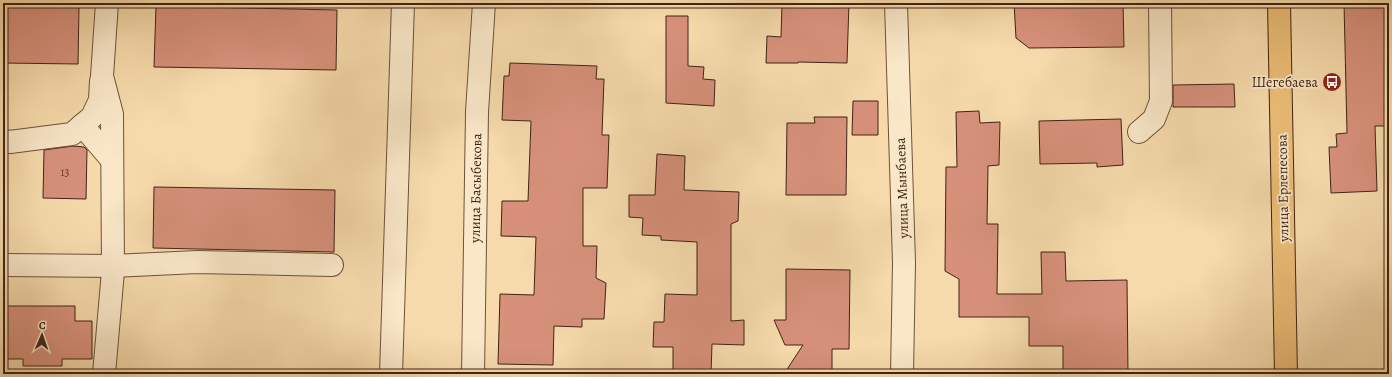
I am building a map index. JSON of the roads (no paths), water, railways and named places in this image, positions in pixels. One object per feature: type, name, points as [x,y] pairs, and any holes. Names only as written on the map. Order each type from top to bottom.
[{"type":"main road","name":"улица Ерлепесова","points":[[1279,3],[1286,374]]},
{"type":"street","points":[[3,141],[10,142],[72,134],[92,117],[100,100],[107,3]]},
{"type":"street","points":[[392,374],[403,3]]},
{"type":"street","name":"улица Басыбекова","points":[[473,374],[477,112],[484,3]]},
{"type":"street","name":"улица Мынбаева","points":[[896,3],[904,263],[902,374]]},
{"type":"street","points":[[1139,132],[1154,119],[1161,101],[1160,3]]},
{"type":"street","points":[[102,76],[112,114],[113,266],[104,374]]},
{"type":"street","points":[[82,125],[112,160]]},
{"type":"street","points":[[3,265],[113,266],[197,262],[332,265]]},
{"type":"place","name":"Шегебаева","points":[[1332,82]]}]
